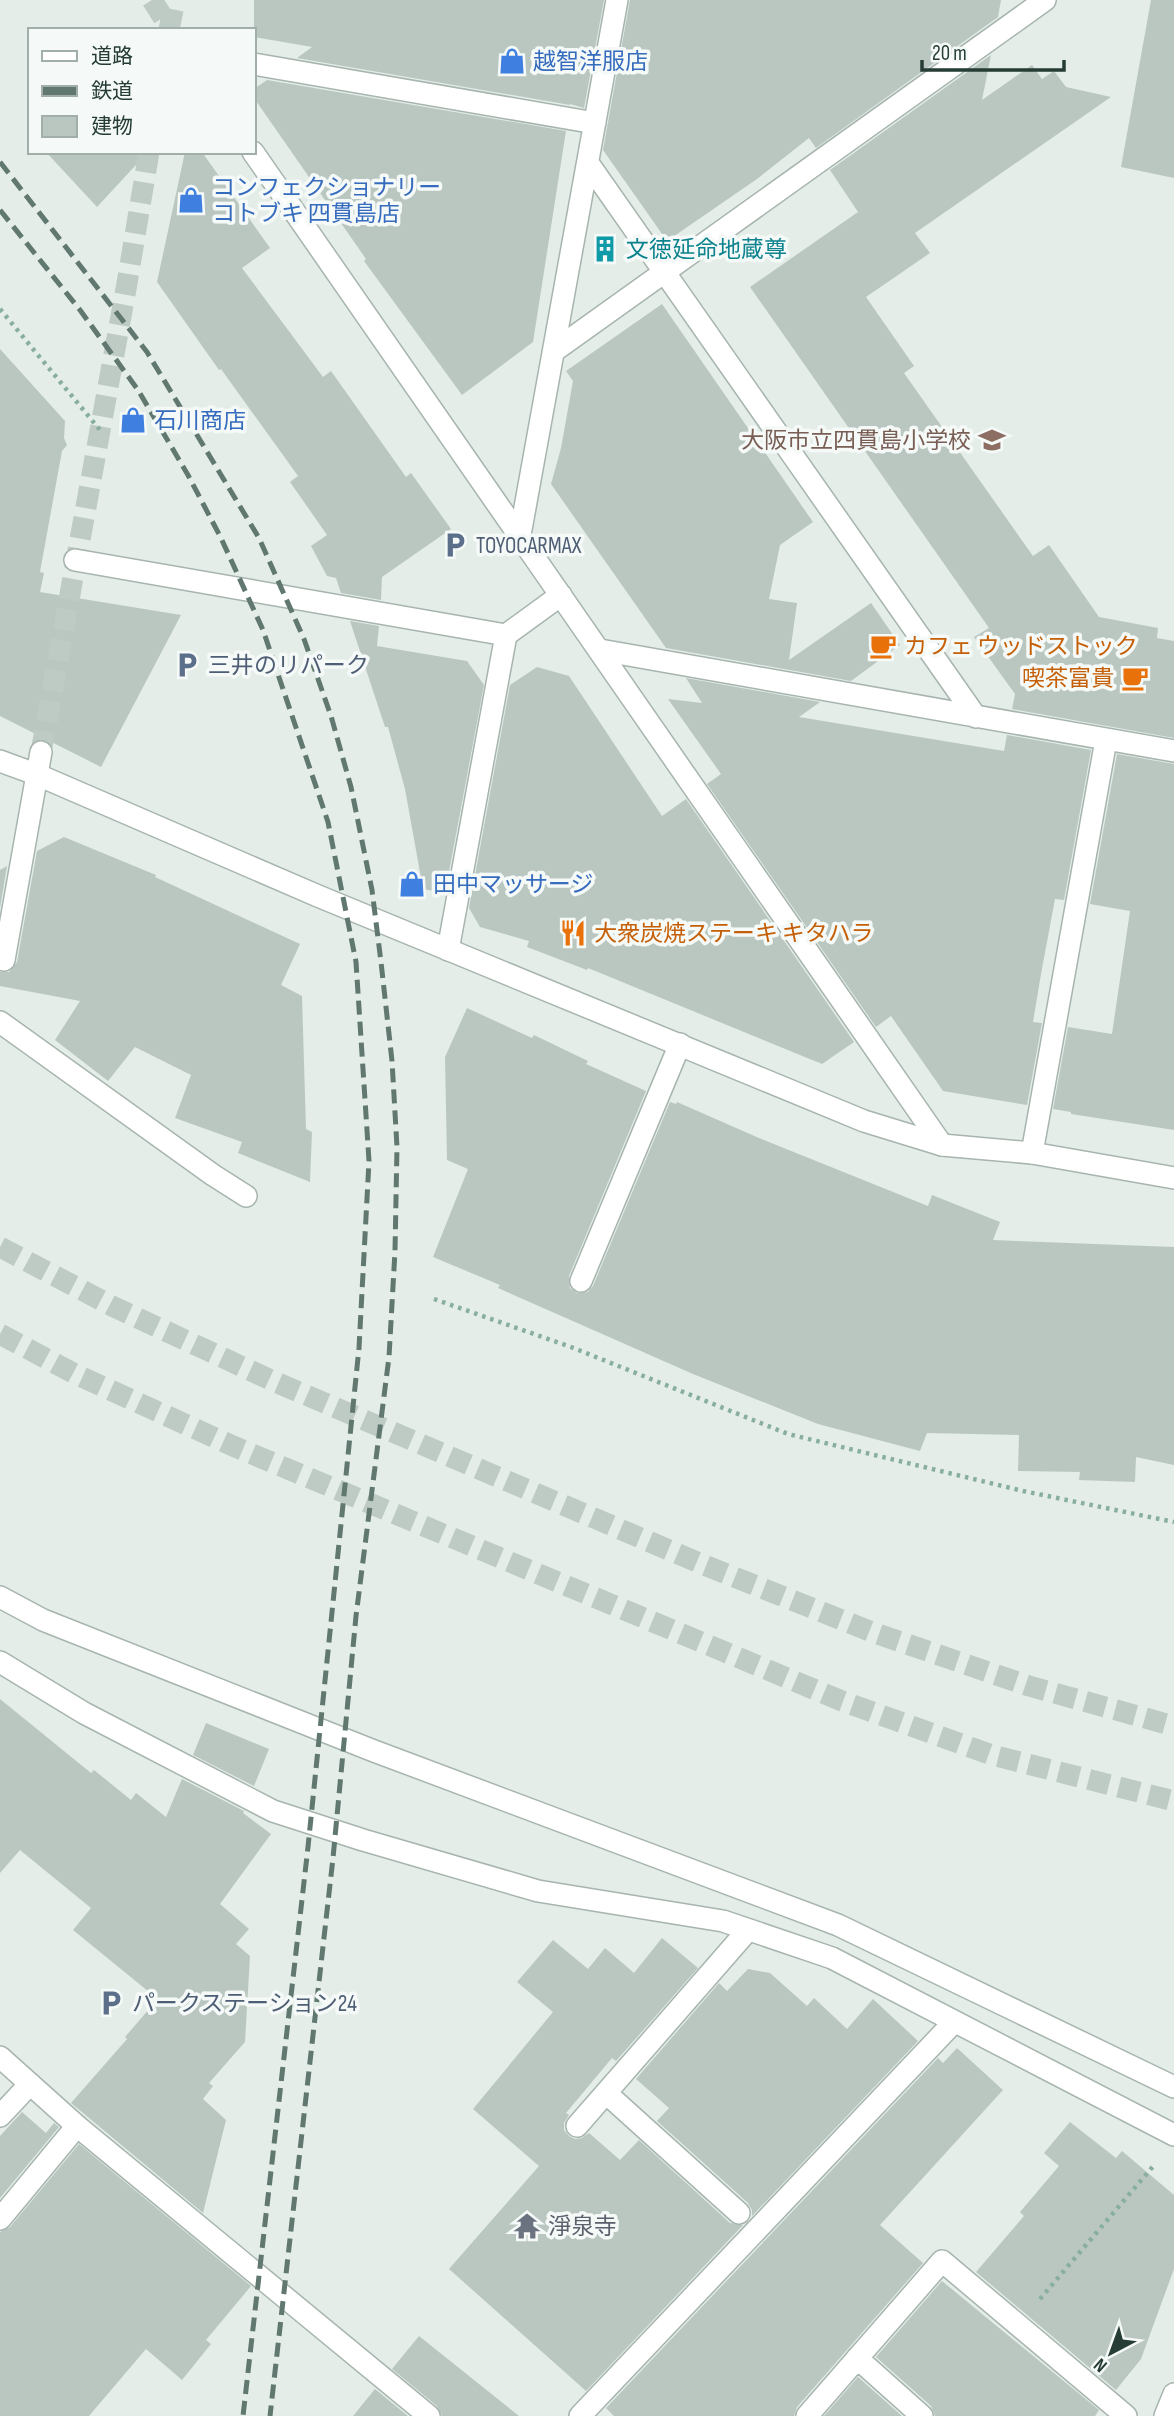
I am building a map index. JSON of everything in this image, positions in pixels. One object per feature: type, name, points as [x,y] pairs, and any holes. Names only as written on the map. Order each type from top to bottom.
[{"type":"street","points":[[520,535],[617,0]]},
{"type":"street","points":[[554,351],[1045,0]]},
{"type":"street","points":[[256,65],[595,123]]},
{"type":"street","points":[[255,154],[942,1145]]},
{"type":"street","points":[[588,163],[976,717]]},
{"type":"street","points":[[75,560],[506,635]]},
{"type":"street","points":[[448,950],[506,635],[561,595]]},
{"type":"street","points":[[600,650],[1174,751]]},
{"type":"street","points":[[1032,1153],[1105,740]]},
{"type":"street","points":[[4,960],[41,752]]},
{"type":"street","points":[[0,761],[38,775],[245,866],[864,1121],[942,1145],[1032,1153],[1174,1178]]},
{"type":"street","points":[[0,1022],[213,1175],[246,1195]]},
{"type":"street","points":[[581,1281],[680,1044]]},
{"type":"street","points":[[0,1597],[43,1620],[374,1751],[838,1925],[1174,2087]]},
{"type":"street","points":[[0,1662],[84,1713],[273,1811],[538,1891],[723,1921],[832,1958],[1174,2135]]},
{"type":"street","points":[[577,2126],[748,1930]]},
{"type":"street","points":[[580,2416],[954,2022]]},
{"type":"street","points":[[0,2057],[77,2126],[429,2416]]},
{"type":"street","points":[[0,2116],[30,2084]]},
{"type":"street","points":[[606,2094],[739,2213]]},
{"type":"street","points":[[0,2219],[77,2126]]},
{"type":"street","points":[[807,2416],[942,2261],[1126,2416]]},
{"type":"street","points":[[857,2358],[922,2416]]},
{"type":"street","points":[[1165,2416],[1174,2394]]},
{"type":"path","points":[[0,309],[100,430]]},
{"type":"path","points":[[434,1299],[570,1347],[788,1434],[1023,1491],[1174,1522]]},
{"type":"path","points":[[1017,2326],[1157,2162]]},
{"type":"building","points":[[254,0],[604,0],[584,108],[297,58],[312,47],[256,37]]},
{"type":"building","points":[[630,0],[1001,0],[998,17],[816,148],[809,138],[757,179],[667,241],[603,150]]},
{"type":"building","points":[[1151,0],[1174,0],[1174,178],[1121,167]]},
{"type":"building","points":[[991,55],[982,100],[1032,65],[1042,79],[1054,71],[1066,87],[1111,97],[915,233],[930,253],[866,297],[914,366],[904,373],[1033,556],[1049,545],[1099,617],[1158,628],[1157,638],[1174,641],[1174,738],[1012,709],[1015,694],[974,637],[989,628],[750,287],[858,212],[830,170]]},
{"type":"building","points":[[267,80],[566,131],[533,342],[462,395],[364,261],[366,259],[256,101],[256,88]]},
{"type":"building","points":[[48,154],[146,154],[97,207]]},
{"type":"building","points":[[185,154],[203,154],[270,248],[242,268],[323,377],[331,371],[406,477],[411,473],[451,529],[382,577],[381,600],[341,593],[336,578],[327,576],[311,546],[327,535],[290,482],[298,476],[157,282]]},
{"type":"building","points":[[662,304],[813,522],[780,545],[769,599],[797,603],[789,660],[871,603],[900,645],[851,681],[666,648],[551,484],[561,448],[573,381],[566,371]]},
{"type":"building","points":[[0,349],[65,421],[64,438],[67,445],[62,451],[40,572],[44,573],[40,592],[181,615],[101,767],[0,716]]},
{"type":"building","points":[[350,621],[379,626],[377,646],[467,661],[484,685],[445,893],[423,889],[405,789],[388,727],[385,727]]},
{"type":"building","points":[[537,667],[569,676],[662,816],[686,799],[854,1042],[822,1064],[588,968],[587,970],[527,947],[529,941],[480,927],[469,908],[510,685]]},
{"type":"building","points":[[686,678],[820,702],[799,717],[1004,751],[1007,735],[1091,750],[1064,900],[1055,899],[1041,974],[1033,1022],[1042,1023],[1027,1105],[943,1091],[891,1016],[876,1027],[707,784],[721,774],[668,699],[702,703]]},
{"type":"building","points":[[1117,754],[1174,764],[1174,1130],[1053,1109],[1068,1027],[1112,1034],[1130,911],[1090,904]]},
{"type":"building","points":[[64,837],[156,875],[155,877],[300,944],[281,985],[302,996],[306,1129],[312,1132],[310,1182],[238,1153],[242,1142],[175,1118],[191,1075],[135,1047],[108,1081],[55,1040],[80,1001],[0,986],[0,972],[9,972],[17,962],[37,851]]},
{"type":"building","points":[[7,866],[0,908],[0,870]]},
{"type":"building","points":[[467,1008],[532,1038],[534,1035],[588,1061],[586,1064],[646,1091],[569,1276],[570,1288],[577,1293],[588,1292],[593,1286],[670,1102],[677,1102],[928,1206],[932,1195],[1000,1222],[993,1240],[1174,1247],[1174,1465],[1136,1457],[1135,1482],[1079,1480],[1080,1472],[1018,1471],[1019,1435],[927,1433],[920,1451],[818,1424],[693,1374],[433,1257],[468,1169],[447,1160],[445,1057]]},
{"type":"building","points":[[0,1699],[91,1773],[94,1770],[131,1800],[136,1793],[166,1817],[182,1779],[244,1811],[243,1813],[271,1834],[220,1904],[249,1929],[236,1944],[250,1956],[245,2042],[209,2083],[213,2086],[203,2099],[226,2120],[203,2213],[71,2103],[127,2039],[125,2037],[150,2008],[146,2005],[154,1996],[73,1930],[91,1908],[20,1850],[0,1873]]},
{"type":"building","points":[[206,1723],[269,1749],[254,1786],[193,1755]]},
{"type":"building","points":[[662,1938],[698,1968],[616,2061],[612,2058],[566,2113],[569,2115],[564,2123],[564,2130],[575,2139],[589,2133],[620,2160],[639,2140],[730,2223],[743,2225],[586,2391],[449,2269],[539,2166],[473,2109],[553,2012],[517,1982],[553,1940],[588,1969],[605,1948],[634,1973]]},
{"type":"building","points":[[748,1969],[770,1973],[807,2006],[814,1998],[847,2029],[873,1999],[918,2041],[752,2216],[748,2203],[657,2121],[669,2108],[636,2079],[719,1983],[727,1991]]},
{"type":"building","points":[[957,2048],[1003,2090],[880,2225],[923,2263],[797,2407],[794,2416],[614,2416],[606,2408],[938,2058],[943,2063]]},
{"type":"building","points":[[22,2112],[46,2133],[54,2123],[59,2127],[0,2198],[0,2136]]},
{"type":"building","points":[[1070,2122],[1116,2158],[1122,2151],[1174,2195],[1174,2269],[1141,2359],[1116,2390],[976,2272],[1024,2216],[1020,2212],[1059,2166],[1044,2153]]},
{"type":"building","points":[[79,2144],[251,2286],[206,2340],[211,2344],[182,2380],[146,2349],[89,2416],[0,2416],[0,2232],[10,2227]]},
{"type":"building","points":[[942,2281],[1099,2410],[1095,2416],[935,2416],[931,2406],[876,2357]]},
{"type":"building","points":[[419,2336],[519,2416],[442,2416],[437,2406],[392,2369]]},
{"type":"building","points":[[858,2377],[902,2416],[824,2416]]},
{"type":"building","points":[[375,2389],[408,2416],[353,2416]]},
{"type":"tunnel","points":[[152,0],[170,28]]},
{"type":"tunnel","points":[[169,28],[175,0]]},
{"type":"tunnel","points":[[41,752],[149,154]]},
{"type":"tunnel","points":[[0,1247],[114,1307],[273,1381],[704,1565],[872,1632],[1029,1686],[1174,1726]]},
{"type":"tunnel","points":[[0,1334],[75,1374],[233,1446],[842,1701],[992,1755],[1174,1801]]},
{"type":"railway","points":[[0,162],[147,352],[259,538],[304,639],[331,716],[351,787],[372,890],[381,962],[392,1061],[397,1147],[389,1357],[356,1616],[333,1858],[270,2416]]},
{"type":"railway","points":[[0,210],[80,310],[138,390],[221,538],[263,630],[328,822],[356,962],[369,1161],[359,1348],[308,1847],[243,2416]]},
{"type":"place","name":"越智洋服店","points":[[512,61]]},
{"type":"place","name":"コンフェクショナリー コトブキ 四貫島店","points":[[191,200]]},
{"type":"place","name":"文徳延命地蔵尊","points":[[605,249]]},
{"type":"place","name":"石川商店","points":[[133,420]]},
{"type":"place","name":"大阪市立四貫島小学校","points":[[992,440]]},
{"type":"place","name":"TOYOCARMAX","points":[[455,545]]},
{"type":"place","name":"カフェ ウッドストック","points":[[883,646]]},
{"type":"place","name":"三井のリパーク","points":[[187,665]]},
{"type":"place","name":"喫茶富貴","points":[[1135,678]]},
{"type":"place","name":"田中マッサージ","points":[[412,884]]},
{"type":"place","name":"大衆炭焼ステーキ キタハラ","points":[[573,933]]},
{"type":"place","name":"パークステーション24","points":[[111,2003]]},
{"type":"place","name":"淨泉寺","points":[[527,2226]]}]
